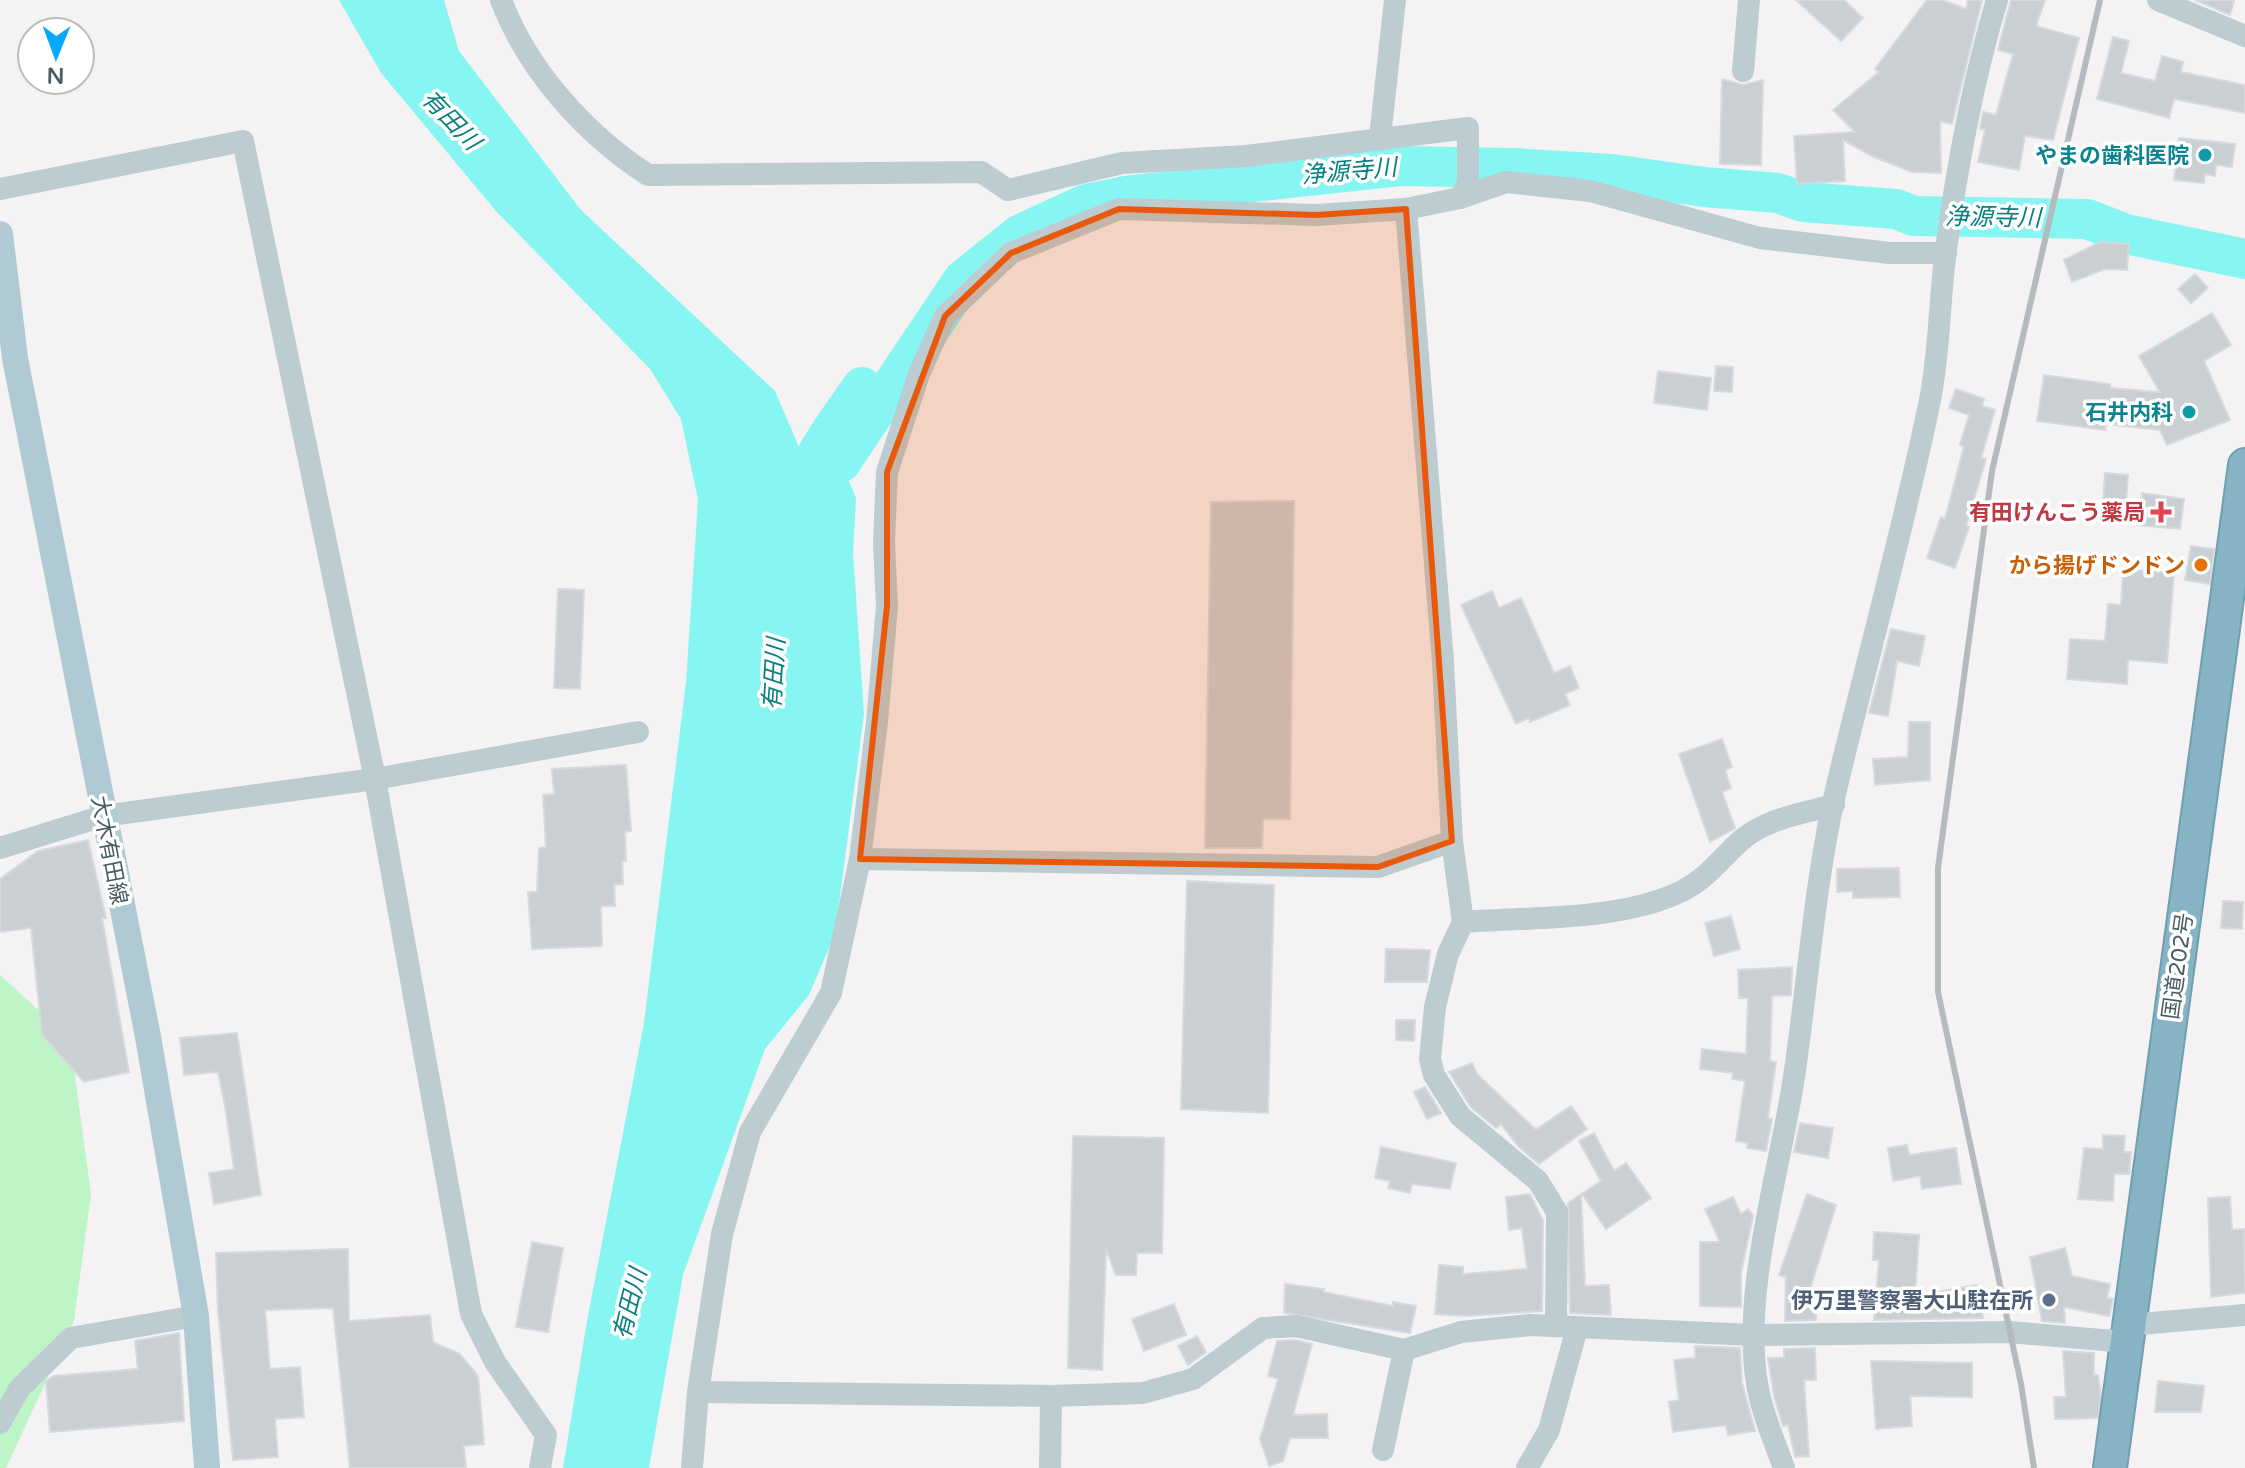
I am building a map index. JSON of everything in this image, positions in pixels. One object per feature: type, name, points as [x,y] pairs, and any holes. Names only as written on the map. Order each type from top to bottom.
[{"type":"highway","name":"国道202号","points":[[2110,1468],[2239,562],[2245,465]]},
{"type":"main road","name":"大木有田線","points":[[0,234],[8,355],[148,1037],[196,1316],[207,1468]]},
{"type":"street","points":[[501,0],[540,72],[610,150],[648,175],[981,172],[1008,190],[1122,163],[1246,156],[1468,128],[1464,191]]},
{"type":"street","points":[[1380,137],[1395,0]]},
{"type":"street","points":[[1743,71],[1749,0]]},
{"type":"street","points":[[1784,1468],[1758,1390],[1753,1335],[1768,1212],[1794,1082],[1816,901],[1834,805],[1936,368],[1946,253],[1957,180],[1982,49],[1997,0]]},
{"type":"street","points":[[2158,0],[2245,36]]},
{"type":"street","points":[[0,189],[243,141],[375,779],[471,1314],[495,1362],[546,1435],[540,1468]]},
{"type":"street","points":[[692,1468],[698,1392],[722,1234],[750,1132],[831,993],[860,859],[887,606],[884,543],[887,472],[919,374],[945,316],[1011,253],[1119,209],[1316,215],[1406,209],[1506,182],[1590,191],[1760,238],[1890,253],[1946,253]]},
{"type":"street","points":[[1406,209],[1443,662],[1452,841],[1463,922],[1448,954],[1435,1007],[1430,1059],[1434,1075],[1460,1116],[1538,1181],[1557,1212],[1567,1327],[1549,1430],[1527,1468]]},
{"type":"street","points":[[0,848],[103,816],[375,779],[638,732]]},
{"type":"street","points":[[1463,922],[1614,911],[1679,893],[1711,874],[1739,843],[1768,823],[1834,805]]},
{"type":"street","points":[[860,859],[1378,867],[1452,841]]},
{"type":"street","points":[[698,1392],[1051,1396],[1143,1393],[1193,1379],[1263,1328],[1296,1326],[1404,1350],[1461,1332],[1530,1325],[1753,1335],[2127,1333],[2245,1315]]},
{"type":"street","points":[[0,1423],[19,1389],[71,1338],[196,1316]]},
{"type":"street","points":[[1383,1450],[1404,1350]]},
{"type":"street","points":[[1050,1468],[1051,1396]]},
{"type":"highlighted area","points":[[1119,209],[1316,215],[1406,209],[1452,841],[1378,867],[860,859],[887,606],[887,472],[945,316],[1011,253]]},
{"type":"green space","points":[[0,975],[70,1039],[91,1194],[74,1321],[6,1468],[0,1468]]},
{"type":"water","name":"有田川","points":[[339,0],[444,0],[459,51],[581,210],[775,391],[808,468],[824,473],[841,462],[856,498],[853,553],[864,714],[835,934],[809,995],[765,1049],[683,1275],[649,1468],[563,1468],[587,1321],[644,1023],[686,682],[698,500],[681,419],[650,369],[495,210],[381,73]]},
{"type":"building","points":[[1796,0],[1844,0],[1863,18],[1841,41]]},
{"type":"building","points":[[1927,0],[1942,0],[1966,9],[1968,0],[1982,0],[1952,124],[1940,121],[1941,173],[1912,172],[1843,140],[1845,181],[1797,184],[1794,136],[1855,132],[1833,110],[1879,72],[1875,69]]},
{"type":"building","points":[[2011,0],[2045,0],[2036,26],[2079,38],[2053,140],[2025,136],[2019,170],[1978,162],[1985,130],[1980,129],[1983,112],[1996,115],[2013,54],[1998,50]]},
{"type":"building","points":[[2195,0],[2234,0],[2230,15]]},
{"type":"building","points":[[2113,37],[2129,41],[2121,73],[2155,81],[2162,56],[2183,62],[2181,72],[2245,85],[2245,113],[2174,99],[2169,118],[2097,99]]},
{"type":"building","points":[[1722,79],[1743,85],[1763,80],[1761,165],[1720,164]]},
{"type":"building","name":"やまの歯科医院","points":[[2179,138],[2235,144],[2232,167],[2216,165],[2215,176],[2205,174],[2204,183],[2174,180]]},
{"type":"building","points":[[2100,242],[2129,244],[2127,270],[2105,269],[2072,282],[2064,260]]},
{"type":"building","points":[[2195,274],[2208,288],[2191,303],[2178,289]]},
{"type":"building","points":[[2212,313],[2231,345],[2204,361],[2230,420],[2167,445],[2160,430],[2106,424],[2105,430],[2037,421],[2044,375],[2110,384],[2110,388],[2160,392],[2139,356]]},
{"type":"building","points":[[1716,366],[1733,367],[1732,392],[1714,391]]},
{"type":"building","points":[[1658,371],[1711,378],[1707,410],[1654,403]]},
{"type":"building","points":[[1956,389],[1984,399],[1982,406],[1995,410],[1981,458],[1986,459],[1966,526],[1969,527],[1955,568],[1927,558],[1941,517],[1945,519],[1964,446],[1960,445],[1969,415],[1949,408]]},
{"type":"building","points":[[2105,473],[2128,475],[2126,503],[2103,501]]},
{"type":"building","name":"有田けんこう薬局","points":[[2142,493],[2184,499],[2180,529],[2137,525]]},
{"type":"building","points":[[1294,501],[1290,819],[1263,819],[1262,848],[1205,848],[1211,502]]},
{"type":"building","name":"から揚げドンドン","points":[[2191,546],[2214,549],[2210,584],[2185,580]]},
{"type":"building","points":[[2123,569],[2174,573],[2167,663],[2128,660],[2127,684],[2067,679],[2070,639],[2105,641],[2108,604],[2121,605]]},
{"type":"building","points":[[558,589],[584,590],[580,689],[554,688]]},
{"type":"building","points":[[1492,591],[1499,608],[1521,598],[1554,673],[1570,666],[1579,688],[1565,694],[1570,705],[1530,722],[1529,718],[1516,724],[1461,605]]},
{"type":"building","points":[[1891,629],[1925,636],[1919,666],[1897,661],[1888,716],[1869,713]]},
{"type":"building","points":[[1909,722],[1930,722],[1930,780],[1875,785],[1873,759],[1908,757]]},
{"type":"building","points":[[1722,739],[1732,767],[1725,770],[1731,788],[1722,792],[1735,828],[1710,842],[1679,754]]},
{"type":"building","points":[[626,765],[631,831],[625,832],[623,884],[614,885],[615,906],[601,906],[602,946],[532,949],[528,892],[537,892],[539,848],[546,847],[543,795],[554,794],[552,769]]},
{"type":"building","points":[[88,840],[106,918],[102,918],[129,1072],[84,1082],[42,1035],[31,928],[0,932],[0,879],[38,851]]},
{"type":"building","points":[[1899,868],[1900,897],[1853,898],[1853,891],[1837,892],[1837,869]]},
{"type":"building","points":[[1187,881],[1274,885],[1268,1113],[1181,1109]]},
{"type":"building","points":[[2223,901],[2243,902],[2242,929],[2221,928]]},
{"type":"building","points":[[1731,916],[1740,949],[1714,956],[1705,923]]},
{"type":"building","points":[[1386,949],[1430,950],[1427,982],[1385,982]]},
{"type":"building","points":[[1792,967],[1791,995],[1772,996],[1770,1061],[1776,1062],[1766,1151],[1747,1148],[1748,1143],[1736,1141],[1745,1081],[1732,1079],[1733,1073],[1700,1069],[1702,1049],[1746,1054],[1748,998],[1739,998],[1738,970]]},
{"type":"building","points":[[1396,1020],[1415,1020],[1414,1041],[1396,1040]]},
{"type":"building","points":[[237,1033],[261,1195],[214,1204],[209,1173],[234,1169],[225,1106],[218,1072],[184,1075],[180,1038]]},
{"type":"building","points":[[1472,1063],[1477,1074],[1534,1128],[1571,1106],[1587,1129],[1539,1164],[1518,1146],[1501,1124],[1496,1128],[1471,1107],[1449,1072]]},
{"type":"building","points":[[1425,1087],[1441,1113],[1427,1119],[1414,1092]]},
{"type":"building","points":[[1800,1123],[1833,1128],[1828,1158],[1794,1152]]},
{"type":"building","points":[[1594,1133],[1614,1171],[1626,1163],[1651,1198],[1606,1229],[1582,1194],[1601,1181],[1579,1141]]},
{"type":"building","points":[[2103,1135],[2125,1136],[2124,1152],[2131,1152],[2129,1174],[2114,1174],[2113,1201],[2078,1199],[2084,1148],[2103,1149]]},
{"type":"building","points":[[1073,1136],[1164,1138],[1162,1253],[1137,1253],[1136,1275],[1116,1275],[1106,1249],[1102,1370],[1068,1368]]},
{"type":"building","points":[[1907,1145],[1909,1155],[1956,1148],[1961,1184],[1922,1189],[1920,1176],[1893,1181],[1888,1148]]},
{"type":"building","points":[[1381,1147],[1456,1163],[1450,1189],[1412,1184],[1410,1193],[1388,1188],[1390,1181],[1375,1178]]},
{"type":"building","points":[[1530,1194],[1543,1221],[1542,1311],[1467,1316],[1435,1314],[1439,1265],[1463,1267],[1463,1274],[1527,1269],[1522,1228],[1509,1230],[1506,1197]]},
{"type":"building","points":[[1581,1194],[1585,1286],[1609,1285],[1611,1315],[1570,1313],[1568,1203]]},
{"type":"building","points":[[1807,1194],[1836,1205],[1809,1293],[1816,1294],[1816,1320],[1785,1321],[1786,1277],[1779,1275]]},
{"type":"building","points":[[1733,1197],[1741,1214],[1748,1209],[1753,1216],[1741,1273],[1741,1307],[1700,1306],[1700,1242],[1720,1242],[1705,1209]]},
{"type":"building","points":[[2230,1197],[2232,1230],[2244,1229],[2245,1293],[2211,1297],[2208,1198]]},
{"type":"building","points":[[1874,1232],[1919,1235],[1915,1296],[1976,1285],[1983,1318],[1874,1320],[1879,1260],[1873,1260]]},
{"type":"building","points":[[532,1242],[563,1248],[548,1332],[516,1327]]},
{"type":"building","points":[[2065,1248],[2072,1276],[2110,1284],[2107,1298],[2113,1299],[2109,1316],[2064,1307],[2065,1323],[2042,1321],[2030,1257]]},
{"type":"building","points":[[348,1249],[349,1321],[430,1315],[433,1342],[460,1354],[478,1376],[484,1444],[464,1446],[466,1468],[350,1468],[333,1308],[265,1310],[270,1369],[300,1367],[304,1417],[275,1419],[278,1457],[233,1460],[218,1311],[216,1253]]},
{"type":"building","points":[[1285,1284],[1324,1289],[1323,1292],[1393,1306],[1393,1302],[1416,1306],[1410,1333],[1284,1313]]},
{"type":"building","points":[[1174,1304],[1186,1335],[1144,1351],[1132,1319]]},
{"type":"building","points":[[179,1333],[184,1421],[50,1432],[46,1382],[53,1376],[138,1369],[135,1341]]},
{"type":"building","points":[[1197,1336],[1206,1352],[1188,1365],[1178,1346]]},
{"type":"building","points":[[1295,1340],[1312,1344],[1293,1415],[1327,1414],[1328,1438],[1290,1438],[1283,1461],[1269,1466],[1260,1439],[1278,1379],[1268,1376],[1277,1341]]},
{"type":"building","points":[[1695,1346],[1740,1348],[1742,1383],[1755,1431],[1728,1435],[1726,1425],[1673,1432],[1669,1402],[1679,1400],[1674,1360],[1695,1358]]},
{"type":"building","points":[[1815,1348],[1816,1380],[1804,1380],[1809,1456],[1795,1457],[1788,1425],[1783,1426],[1774,1396],[1768,1358],[1784,1358],[1784,1349]]},
{"type":"building","points":[[2063,1351],[2094,1353],[2094,1375],[2098,1375],[2101,1396],[2098,1418],[2055,1419],[2054,1397],[2066,1397]]},
{"type":"building","points":[[1871,1361],[1972,1363],[1972,1397],[1910,1396],[1912,1426],[1876,1429]]},
{"type":"building","points":[[2158,1381],[2204,1386],[2201,1412],[2155,1412]]},
{"type":"waterway","name":"浄源寺川","points":[[791,518],[811,466],[862,387],[841,462],[963,280],[1019,235],[1086,204],[1125,196],[1400,166],[1513,168],[1612,174],[1704,187],[1778,193],[1803,202],[1896,209],[1914,216],[2087,219],[2126,234],[2245,259]]},
{"type":"railway","points":[[2034,1468],[2021,1384],[1938,992],[1938,868],[1992,471],[2100,0]]},
{"type":"place","name":"やまの歯科医院","points":[[2205,155]]},
{"type":"place","name":"石井内科","points":[[2189,412]]},
{"type":"place","name":"有田けんこう薬局","points":[[2161,512]]},
{"type":"place","name":"から揚げドンドン","points":[[2201,565]]},
{"type":"place","name":"伊万里警察署大山駐在所","points":[[2049,1300]]}]
